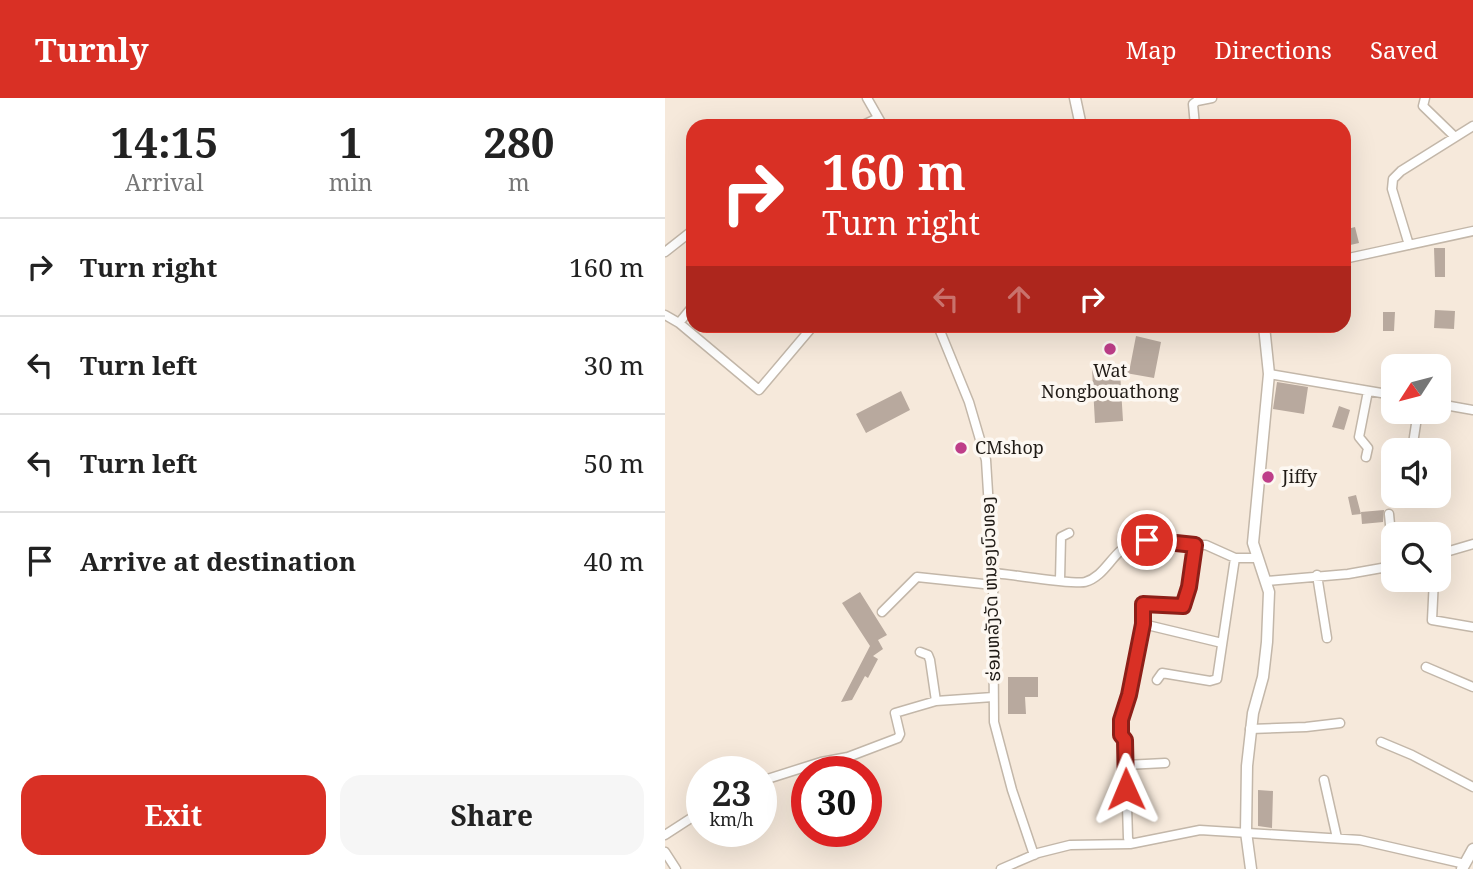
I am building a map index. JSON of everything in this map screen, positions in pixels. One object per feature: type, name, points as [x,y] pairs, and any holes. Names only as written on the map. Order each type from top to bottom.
[{"type":"street","points":[[867,98],[878,119]]},
{"type":"street","points":[[1075,98],[1080,119]]},
{"type":"street","points":[[1194,119],[1193,104],[1212,98]]},
{"type":"street","points":[[1425,98],[1423,106],[1454,136]]},
{"type":"street","points":[[1409,246],[1392,189],[1394,179],[1454,136],[1473,126]]},
{"type":"street","points":[[1351,258],[1473,231]]},
{"type":"street","points":[[665,252],[686,236]]},
{"type":"street","points":[[679,323],[686,314]]},
{"type":"street","points":[[665,315],[686,329]]},
{"type":"street","points":[[691,333],[759,390],[807,333]]},
{"type":"street","name":"ຮ່ອມຫລັງວັດ ຫນອງບົວທອງ","points":[[941,333],[969,401],[986,460],[993,573],[995,722],[1002,755],[1034,855]]},
{"type":"street","points":[[1251,869],[1246,832],[1250,729],[1263,677],[1267,642],[1267,581],[1253,543],[1269,374],[1265,333]]},
{"type":"street","points":[[1269,374],[1381,393]]},
{"type":"street","points":[[1366,457],[1368,448],[1359,437],[1368,391]]},
{"type":"street","points":[[1451,406],[1473,410]]},
{"type":"street","points":[[1389,514],[1390,522]]},
{"type":"street","points":[[1060,580],[1061,537],[1069,533]]},
{"type":"street","points":[[993,573],[1082,583],[1089,581],[1102,570],[1119,551],[1133,543],[1147,540],[1206,545],[1235,558],[1257,558]]},
{"type":"street","points":[[1451,550],[1473,544]]},
{"type":"street","points":[[1130,844],[1125,740],[1121,735],[1121,720],[1129,695],[1143,624],[1144,603],[1183,606],[1189,587],[1195,545]]},
{"type":"street","points":[[1157,680],[1162,673],[1214,681],[1217,679],[1235,558]]},
{"type":"street","points":[[1267,581],[1349,574],[1381,568]]},
{"type":"street","points":[[1318,575],[1327,638]]},
{"type":"street","points":[[881,612],[917,577],[993,585]]},
{"type":"street","points":[[1433,592],[1432,620],[1473,627]]},
{"type":"street","points":[[1143,624],[1222,643]]},
{"type":"street","points":[[920,652],[928,655],[930,660],[936,701]]},
{"type":"street","points":[[1426,667],[1473,687]]},
{"type":"street","points":[[777,775],[848,757],[898,738],[900,734],[895,713],[936,701],[993,697]]},
{"type":"street","points":[[1250,729],[1340,723]]},
{"type":"street","points":[[1381,742],[1473,787]]},
{"type":"street","points":[[1126,765],[1165,763]]},
{"type":"street","points":[[1324,780],[1337,838]]},
{"type":"street","points":[[665,835],[686,821]]},
{"type":"street","points":[[1001,869],[1034,855],[1070,845],[1130,844],[1200,830],[1360,840],[1463,866],[1473,849]]},
{"type":"street","points":[[665,852],[676,869]]},
{"type":"building","points":[[1355,227],[1359,243],[1351,245],[1351,228]]},
{"type":"building","points":[[1434,248],[1445,248],[1445,277],[1435,277]]},
{"type":"building","points":[[1435,310],[1455,311],[1454,329],[1434,328]]},
{"type":"building","points":[[1383,312],[1395,312],[1394,331],[1383,331]]},
{"type":"building","points":[[1136,336],[1161,342],[1154,378],[1120,372],[1123,421],[1095,423],[1092,369],[1130,367]]},
{"type":"building","points":[[1277,382],[1308,387],[1304,414],[1273,409]]},
{"type":"building","points":[[901,391],[910,410],[866,433],[856,414]]},
{"type":"building","points":[[1339,406],[1350,410],[1344,430],[1332,427]]},
{"type":"building","points":[[1356,495],[1361,514],[1352,515],[1348,497]]},
{"type":"building","points":[[1384,510],[1383,522],[1362,524],[1361,512]]},
{"type":"building","points":[[860,592],[887,635],[878,640],[883,649],[873,656],[878,659],[868,678],[865,676],[852,700],[841,702],[870,646],[842,603]]},
{"type":"building","points":[[1008,677],[1038,677],[1038,697],[1025,697],[1026,714],[1008,714]]},
{"type":"building","points":[[1258,790],[1273,791],[1272,828],[1258,826]]},
{"type":"place","name":"Wat Nongbouathong","points":[[1110,349]]},
{"type":"place","name":"CMshop","points":[[961,448]]},
{"type":"place","name":"Jiffy","points":[[1268,477]]},
{"type":"route","points":[[1126,789],[1125,740],[1121,735],[1121,720],[1129,695],[1143,624],[1143,604],[1183,606],[1189,587],[1195,545],[1147,540]]}]
